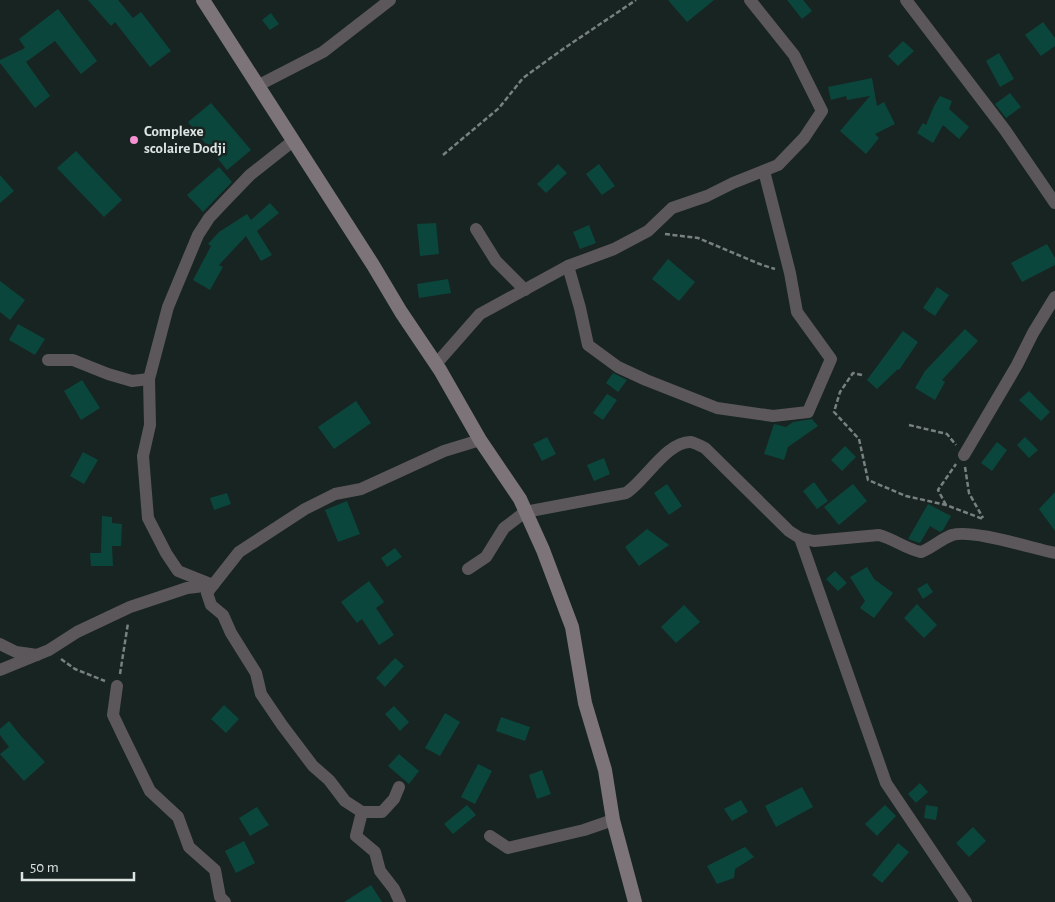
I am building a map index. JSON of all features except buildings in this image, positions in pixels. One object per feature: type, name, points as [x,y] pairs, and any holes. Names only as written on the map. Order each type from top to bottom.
[{"type":"main road","points":[[203,0],[436,364],[480,440],[520,499],[543,550],[572,627],[585,703],[605,770],[613,820],[635,902]]},
{"type":"street","points":[[257,86],[324,52],[390,0]]},
{"type":"street","points":[[436,364],[480,314],[568,266],[614,248],[648,231],[672,208],[708,196],[733,183],[778,165],[804,138],[822,111],[794,55],[750,0]]},
{"type":"street","points":[[906,0],[1005,130],[1055,202]]},
{"type":"street","points":[[213,585],[178,571],[166,553],[148,518],[143,456],[150,425],[149,379],[168,306],[198,234],[209,218],[250,176],[293,141]]},
{"type":"street","points":[[568,266],[588,345],[618,367],[717,408],[773,416],[808,412],[831,358],[797,312],[790,273],[764,171]]},
{"type":"street","points":[[476,229],[496,261],[525,290]]},
{"type":"street","points":[[964,455],[1055,297]]},
{"type":"street","points":[[48,360],[73,360],[132,381],[149,379]]},
{"type":"street","points":[[399,788],[394,799],[382,812],[362,812],[345,801],[329,780],[313,766],[261,694],[256,673],[231,633],[223,615],[211,605],[207,593],[239,552],[271,533],[305,509],[335,494],[361,489],[444,451],[480,440]]},
{"type":"street","points":[[468,569],[486,557],[504,528],[525,512],[626,493],[634,488],[667,452],[679,444],[691,442],[705,448],[789,531],[800,538],[814,541],[879,535],[890,538],[912,550],[921,552],[950,536],[975,534],[1055,553]]},
{"type":"street","points":[[800,538],[886,783],[966,902]]},
{"type":"street","points":[[0,670],[49,650],[77,632],[130,606],[187,588],[213,585]]},
{"type":"street","points":[[0,644],[16,652],[36,655]]},
{"type":"street","points":[[117,686],[113,715],[150,791],[178,817],[189,847],[215,870],[220,897],[225,902]]},
{"type":"street","points":[[362,812],[356,836],[375,852],[380,871],[394,889],[400,902]]},
{"type":"street","points":[[490,836],[508,848],[584,830],[613,820]]},
{"type":"path","points":[[443,155],[500,108],[523,78],[636,0]]},
{"type":"path","points":[[648,231],[698,238],[762,265],[790,273]]},
{"type":"path","points":[[862,375],[853,373],[840,392],[834,412],[859,439],[868,480],[906,496],[946,505],[983,519]]},
{"type":"path","points":[[909,425],[947,434],[964,455],[969,493],[994,539]]},
{"type":"path","points":[[946,505],[938,490],[964,455]]},
{"type":"path","points":[[49,650],[75,669],[117,686],[130,606]]},
{"type":"place","name":"Complexe scolaire Dodji","points":[[134,140]]}]
